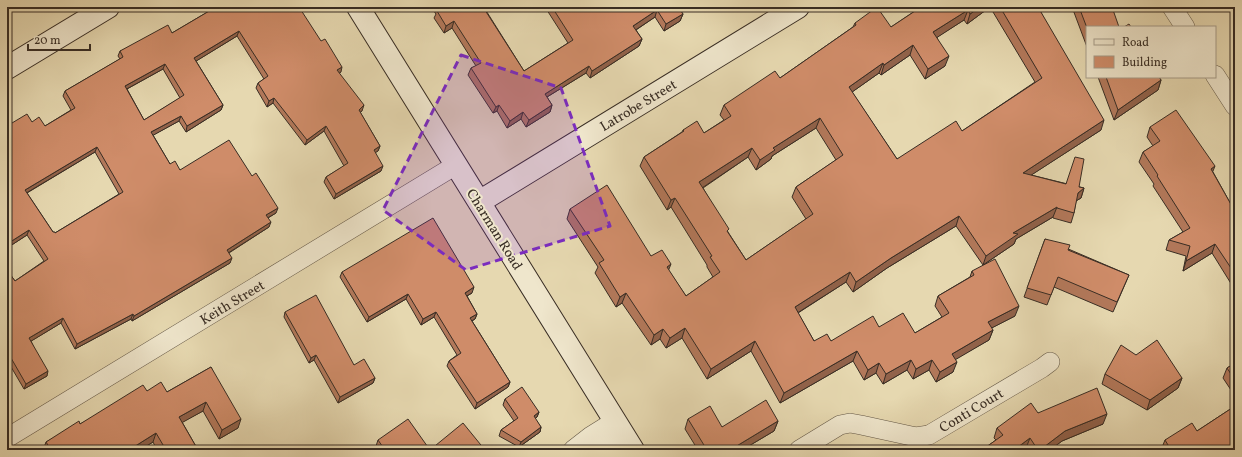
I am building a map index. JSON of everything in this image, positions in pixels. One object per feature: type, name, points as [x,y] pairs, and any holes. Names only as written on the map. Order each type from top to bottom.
[{"type":"main road","points":[[7,68],[108,7]]},
{"type":"main road","name":"Charman Road","points":[[358,7],[633,450]]},
{"type":"main road","name":"Latrobe Street","points":[[479,202],[798,7]]},
{"type":"street","points":[[1172,7],[1183,26]]},
{"type":"street","points":[[1216,77],[1235,106]]},
{"type":"street","name":"Keith Street","points":[[7,438],[456,165]]},
{"type":"street","name":"Conti Court","points":[[799,450],[840,425],[850,423],[861,424],[916,437],[929,435],[1050,362]]},
{"type":"street","points":[[573,450],[591,436],[618,426]]},
{"type":"street","points":[[593,450],[618,426]]},
{"type":"highlighted area","points":[[461,55],[561,88],[610,226],[466,270],[383,210]]},
{"type":"building","points":[[216,7],[299,7],[321,41],[325,39],[342,67],[337,70],[364,105],[359,110],[380,146],[374,150],[383,166],[336,194],[326,177],[348,163],[326,126],[307,140],[274,98],[269,101],[258,83],[268,76],[239,31],[194,58],[223,105],[187,126],[181,116],[151,132],[170,164],[175,161],[180,170],[229,140],[252,176],[256,173],[278,208],[266,215],[271,222],[227,250],[232,258],[134,316],[133,314],[77,344],[63,318],[29,338],[48,371],[26,384],[7,351],[7,270],[15,281],[48,259],[29,230],[7,244],[7,126],[27,114],[32,122],[39,117],[45,126],[75,108],[65,91],[123,57],[120,51],[168,25],[172,33]],"holes":[[[165,64],[184,95],[144,120],[125,86]],[[97,147],[123,192],[55,233],[53,232],[25,190]]]},
{"type":"building","points":[[438,7],[483,7],[524,71],[573,40],[552,7],[678,7],[683,14],[666,24],[657,10],[633,26],[642,39],[592,71],[589,66],[545,94],[552,105],[529,120],[523,112],[510,121],[499,105],[496,107],[471,68],[481,63],[454,21],[446,26],[437,11],[439,9]]},
{"type":"building","points":[[877,7],[891,27],[921,7],[980,7],[970,14],[968,10],[933,32],[949,56],[928,69],[913,45],[884,65],[883,63],[849,87],[897,159],[956,121],[962,131],[1042,78],[1000,7],[1038,7],[1104,120],[1023,173],[1066,184],[1075,157],[1084,159],[1079,187],[1084,188],[1078,193],[1074,213],[1057,207],[1013,233],[1018,234],[986,256],[959,216],[891,258],[856,282],[850,272],[795,307],[814,341],[827,334],[831,341],[873,316],[879,327],[903,313],[915,333],[949,313],[938,296],[974,275],[972,271],[995,259],[1019,306],[988,322],[993,330],[952,354],[957,362],[940,372],[932,360],[916,369],[911,360],[886,374],[879,363],[868,370],[857,351],[784,393],[755,341],[711,369],[685,328],[670,338],[663,329],[654,335],[626,293],[620,297],[599,263],[604,260],[570,209],[607,185],[651,256],[662,250],[671,264],[667,267],[686,296],[720,272],[710,257],[712,256],[675,198],[671,200],[644,157],[697,121],[704,133],[731,116],[724,105],[775,71],[780,78],[856,25],[855,23]],"holes":[[[820,118],[843,155],[796,187],[813,214],[746,260],[727,231],[729,229],[699,182],[752,148],[760,160],[775,150],[773,148]]]},
{"type":"building","points":[[1079,7],[1112,7],[1119,26],[1086,26]]},
{"type":"building","points":[[1106,78],[1160,78],[1161,80],[1118,110]]},
{"type":"building","points":[[1176,110],[1215,166],[1211,169],[1233,208],[1235,207],[1235,274],[1215,244],[1186,261],[1190,246],[1169,240],[1190,228],[1143,152],[1160,141],[1150,127]]},
{"type":"building","points":[[433,218],[474,287],[465,293],[477,314],[470,318],[510,382],[477,403],[449,361],[461,353],[436,312],[423,319],[408,294],[369,317],[342,272]]},
{"type":"building","points":[[1045,239],[1070,245],[1068,250],[1129,275],[1117,302],[1058,277],[1051,295],[1027,288]]},
{"type":"building","points":[[316,295],[354,365],[364,359],[375,378],[340,397],[316,355],[311,358],[285,312]]},
{"type":"building","points":[[1157,340],[1182,378],[1150,400],[1105,374],[1121,345],[1136,355]]},
{"type":"building","points":[[1235,363],[1235,380],[1227,368]]},
{"type":"building","points":[[211,367],[241,419],[222,430],[206,402],[179,417],[198,450],[166,450],[156,433],[129,450],[51,450],[46,442],[79,421],[80,424],[143,385],[147,391],[161,382],[167,392]]},
{"type":"building","points":[[522,387],[539,412],[534,416],[541,427],[521,442],[501,430],[518,418],[505,399]]},
{"type":"building","points":[[1097,388],[1107,414],[1065,431],[1040,450],[1038,450],[1030,438],[1014,450],[982,450],[1003,435],[997,428],[1031,403],[1038,413]]},
{"type":"building","points":[[766,400],[778,421],[730,450],[707,450],[688,419],[710,406],[722,427]]},
{"type":"building","points":[[1235,406],[1235,450],[1232,445],[1223,450],[1171,450],[1165,440],[1192,423],[1197,431]]},
{"type":"building","points":[[408,419],[430,450],[385,450],[378,440]]},
{"type":"building","points":[[463,423],[485,450],[430,450]]}]
